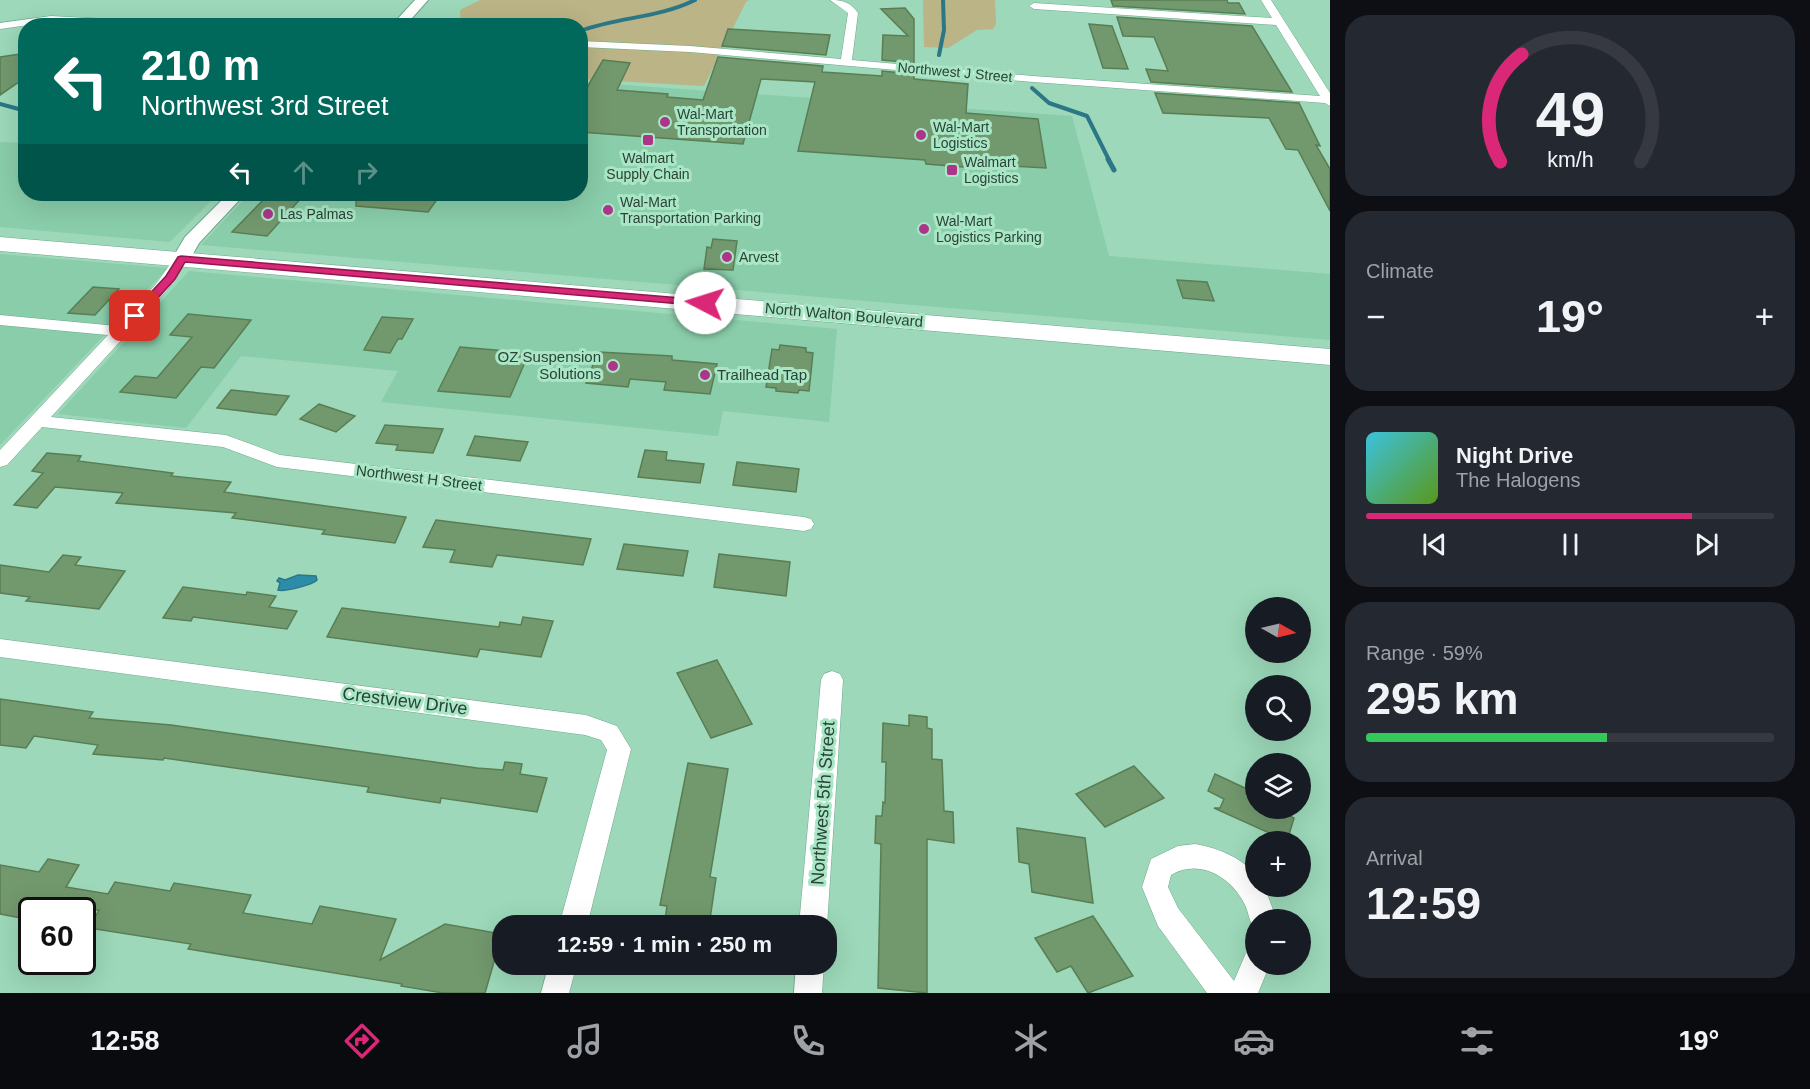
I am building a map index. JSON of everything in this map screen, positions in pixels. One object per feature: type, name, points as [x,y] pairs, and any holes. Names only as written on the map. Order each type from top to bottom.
[{"type":"main road","name":"North Walton Boulevard","points":[[0,244],[1330,357]]},
{"type":"street","points":[[405,18],[422,0]]},
{"type":"street","points":[[835,0],[849,7],[853,13],[846,62]]},
{"type":"street","points":[[1266,0],[1330,101]]},
{"type":"street","points":[[1034,6],[1280,22]]},
{"type":"street","points":[[0,26],[18,24]]},
{"type":"street","name":"Northwest J Street","points":[[588,44],[690,49],[1032,79],[1330,101]]},
{"type":"street","points":[[0,461],[171,277],[191,241],[230,201]]},
{"type":"street","points":[[0,320],[121,331]]},
{"type":"street","name":"Northwest H Street","points":[[37,421],[226,441],[278,461],[804,524]]},
{"type":"street","name":"Crestview Drive","points":[[0,648],[586,725],[609,733],[619,749],[576,915]]},
{"type":"street","name":"Northwest 5th Street","points":[[814,915],[832,680]]},
{"type":"street","points":[[1225,993],[1168,916],[1155,886],[1160,867],[1180,857],[1199,856],[1228,867],[1248,882],[1262,909]]},
{"type":"street","points":[[555,993],[560,975]]},
{"type":"street","points":[[808,993],[809,975]]},
{"type":"street","points":[[1243,993],[1251,975]]},
{"type":"shaded area","points":[[480,0],[749,0],[704,86],[588,79],[588,18],[461,18],[460,10]]},
{"type":"shaded area","points":[[923,0],[995,0],[996,24],[993,29],[977,30],[948,48],[924,47]]},
{"type":"shaded area","points":[[588,82],[1072,116],[1109,256],[1330,274],[1330,340],[201,245],[242,201],[588,201]]},
{"type":"shaded area","points":[[0,142],[18,143],[18,201],[211,201],[170,242],[0,227]]},
{"type":"shaded area","points":[[0,254],[168,268],[0,445]]},
{"type":"shaded area","points":[[189,271],[837,329],[829,422],[723,411],[718,436],[381,402],[398,371],[241,356],[186,428],[58,414]]},
{"type":"water","points":[[298,575],[316,576],[317,580],[298,588],[278,590],[279,578],[285,580]]},
{"type":"building","points":[[1111,0],[1227,0],[1228,3],[1239,3],[1245,14],[1113,6]]},
{"type":"building","points":[[905,8],[914,19],[914,63],[882,60],[883,35],[908,36],[881,9]]},
{"type":"building","points":[[1117,17],[1252,26],[1292,92],[1151,82],[1146,69],[1168,71],[1154,37],[1123,36]]},
{"type":"building","points":[[1089,24],[1112,26],[1128,69],[1103,68]]},
{"type":"building","points":[[728,29],[830,35],[826,55],[722,46]]},
{"type":"building","points":[[18,54],[18,83],[0,95],[0,57]]},
{"type":"building","points":[[718,57],[823,66],[822,72],[882,76],[882,71],[914,74],[914,79],[968,84],[966,113],[1038,119],[1046,168],[976,164],[976,168],[926,164],[925,160],[798,151],[815,82],[761,79],[743,144],[588,133],[588,86],[603,60],[630,63],[617,90],[668,94],[667,97],[703,100]]},
{"type":"building","points":[[1155,93],[1299,103],[1320,146],[1316,145],[1330,169],[1330,211],[1298,150],[1286,149],[1269,118],[1163,113]]},
{"type":"building","name":"Las Palmas","points":[[262,201],[299,201],[267,236],[232,232]]},
{"type":"building","points":[[356,201],[436,201],[428,212],[356,206]]},
{"type":"building","points":[[713,239],[737,241],[733,270],[704,269],[707,247],[711,248]]},
{"type":"building","points":[[1177,280],[1207,282],[1214,301],[1183,298]]},
{"type":"building","points":[[93,287],[119,289],[95,315],[68,313]]},
{"type":"building","points":[[188,314],[251,320],[214,368],[201,367],[176,398],[120,392],[135,376],[157,378],[192,337],[170,335]]},
{"type":"building","points":[[382,317],[413,319],[402,339],[398,339],[390,353],[364,350]]},
{"type":"building","points":[[780,345],[806,348],[806,352],[813,353],[809,391],[799,390],[798,393],[776,391],[776,388],[766,387],[772,349],[779,350]]},
{"type":"building","points":[[460,347],[529,353],[510,397],[438,391]]},
{"type":"building","points":[[598,352],[672,356],[672,360],[717,364],[710,394],[664,390],[666,382],[630,379],[628,387],[586,383]]},
{"type":"building","points":[[231,390],[289,396],[276,415],[217,408]]},
{"type":"building","points":[[319,404],[355,416],[336,432],[300,419]]},
{"type":"building","points":[[385,425],[443,429],[433,453],[396,450],[398,445],[376,443]]},
{"type":"building","points":[[475,436],[528,442],[520,461],[467,455]]},
{"type":"building","points":[[645,450],[667,452],[666,460],[704,464],[700,483],[638,477]]},
{"type":"building","points":[[47,453],[81,456],[78,461],[173,473],[171,476],[231,482],[224,492],[406,517],[395,543],[322,534],[325,530],[232,518],[236,513],[116,503],[123,493],[55,487],[37,508],[14,505],[43,473],[32,471]]},
{"type":"building","points":[[737,462],[799,469],[796,492],[733,485]]},
{"type":"building","points":[[436,520],[591,539],[583,565],[497,555],[492,567],[450,562],[455,550],[423,547]]},
{"type":"building","points":[[624,544],[688,551],[683,576],[617,569]]},
{"type":"building","points":[[719,554],[790,562],[786,596],[714,587]]},
{"type":"building","points":[[63,555],[81,557],[75,565],[125,571],[99,609],[26,601],[30,597],[0,593],[0,565],[49,572]]},
{"type":"building","points":[[183,587],[246,595],[247,592],[276,596],[269,607],[297,611],[287,629],[193,617],[191,621],[163,618]]},
{"type":"building","points":[[342,608],[499,627],[500,622],[521,625],[523,617],[553,621],[541,657],[480,649],[477,657],[327,637]]},
{"type":"building","points":[[717,660],[752,724],[711,738],[677,673]]},
{"type":"building","points":[[0,699],[93,712],[89,718],[171,725],[477,768],[503,770],[505,762],[522,764],[520,774],[547,778],[537,812],[441,798],[440,803],[367,792],[369,787],[164,758],[163,760],[93,754],[98,745],[34,736],[26,748],[0,745]]},
{"type":"building","points":[[909,715],[927,717],[927,728],[932,729],[932,759],[942,760],[944,811],[953,812],[954,843],[927,839],[927,993],[878,988],[881,844],[875,843],[876,816],[882,816],[883,802],[885,803],[886,762],[882,762],[883,723],[909,726]]},
{"type":"building","points":[[688,763],[728,769],[710,877],[716,878],[711,915],[666,915],[667,906],[660,905]]},
{"type":"building","points":[[1134,766],[1164,798],[1105,827],[1076,794]]},
{"type":"building","points":[[1215,774],[1245,788],[1245,819],[1294,819],[1290,831],[1265,831],[1214,808],[1220,808],[1224,799],[1208,791]]},
{"type":"building","points":[[1017,828],[1085,838],[1093,903],[1032,892],[1029,864],[1019,862]]},
{"type":"building","points":[[48,859],[79,865],[66,887],[108,894],[115,882],[170,891],[174,883],[251,895],[243,913],[312,924],[320,906],[396,919],[380,960],[445,924],[492,932],[492,969],[485,993],[443,993],[401,986],[402,984],[188,949],[191,944],[96,929],[96,915],[99,910],[96,910],[96,897],[18,897],[18,917],[0,914],[0,865],[39,872]]},
{"type":"building","points":[[1093,916],[1133,976],[1088,993],[1071,966],[1057,972],[1035,938]]},
{"type":"waterway","points":[[588,28],[653,14],[695,0]]},
{"type":"waterway","points":[[939,55],[944,30],[943,0]]},
{"type":"waterway","points":[[1032,88],[1049,103],[1087,116],[1109,160]]},
{"type":"waterway","points":[[0,104],[18,109]]},
{"type":"waterway","points":[[1108,159],[1114,170]]},
{"type":"place","name":"Wal-Mart Transportation","points":[[665,122]]},
{"type":"place","name":"Wal-Mart Logistics","points":[[921,135]]},
{"type":"place","name":"Walmart Supply Chain","points":[[648,140]]},
{"type":"place","name":"Walmart Logistics","points":[[952,170]]},
{"type":"place","name":"Wal-Mart Transportation Parking","points":[[608,210]]},
{"type":"place","name":"Las Palmas","points":[[268,214]]},
{"type":"place","name":"Wal-Mart Logistics Parking","points":[[924,229]]},
{"type":"place","name":"Arvest","points":[[727,257]]},
{"type":"place","name":"OZ Suspension Solutions","points":[[613,366]]},
{"type":"place","name":"Trailhead Tap","points":[[705,375]]},
{"type":"route","points":[[135,316],[171,277],[181,259],[705,303]]}]
